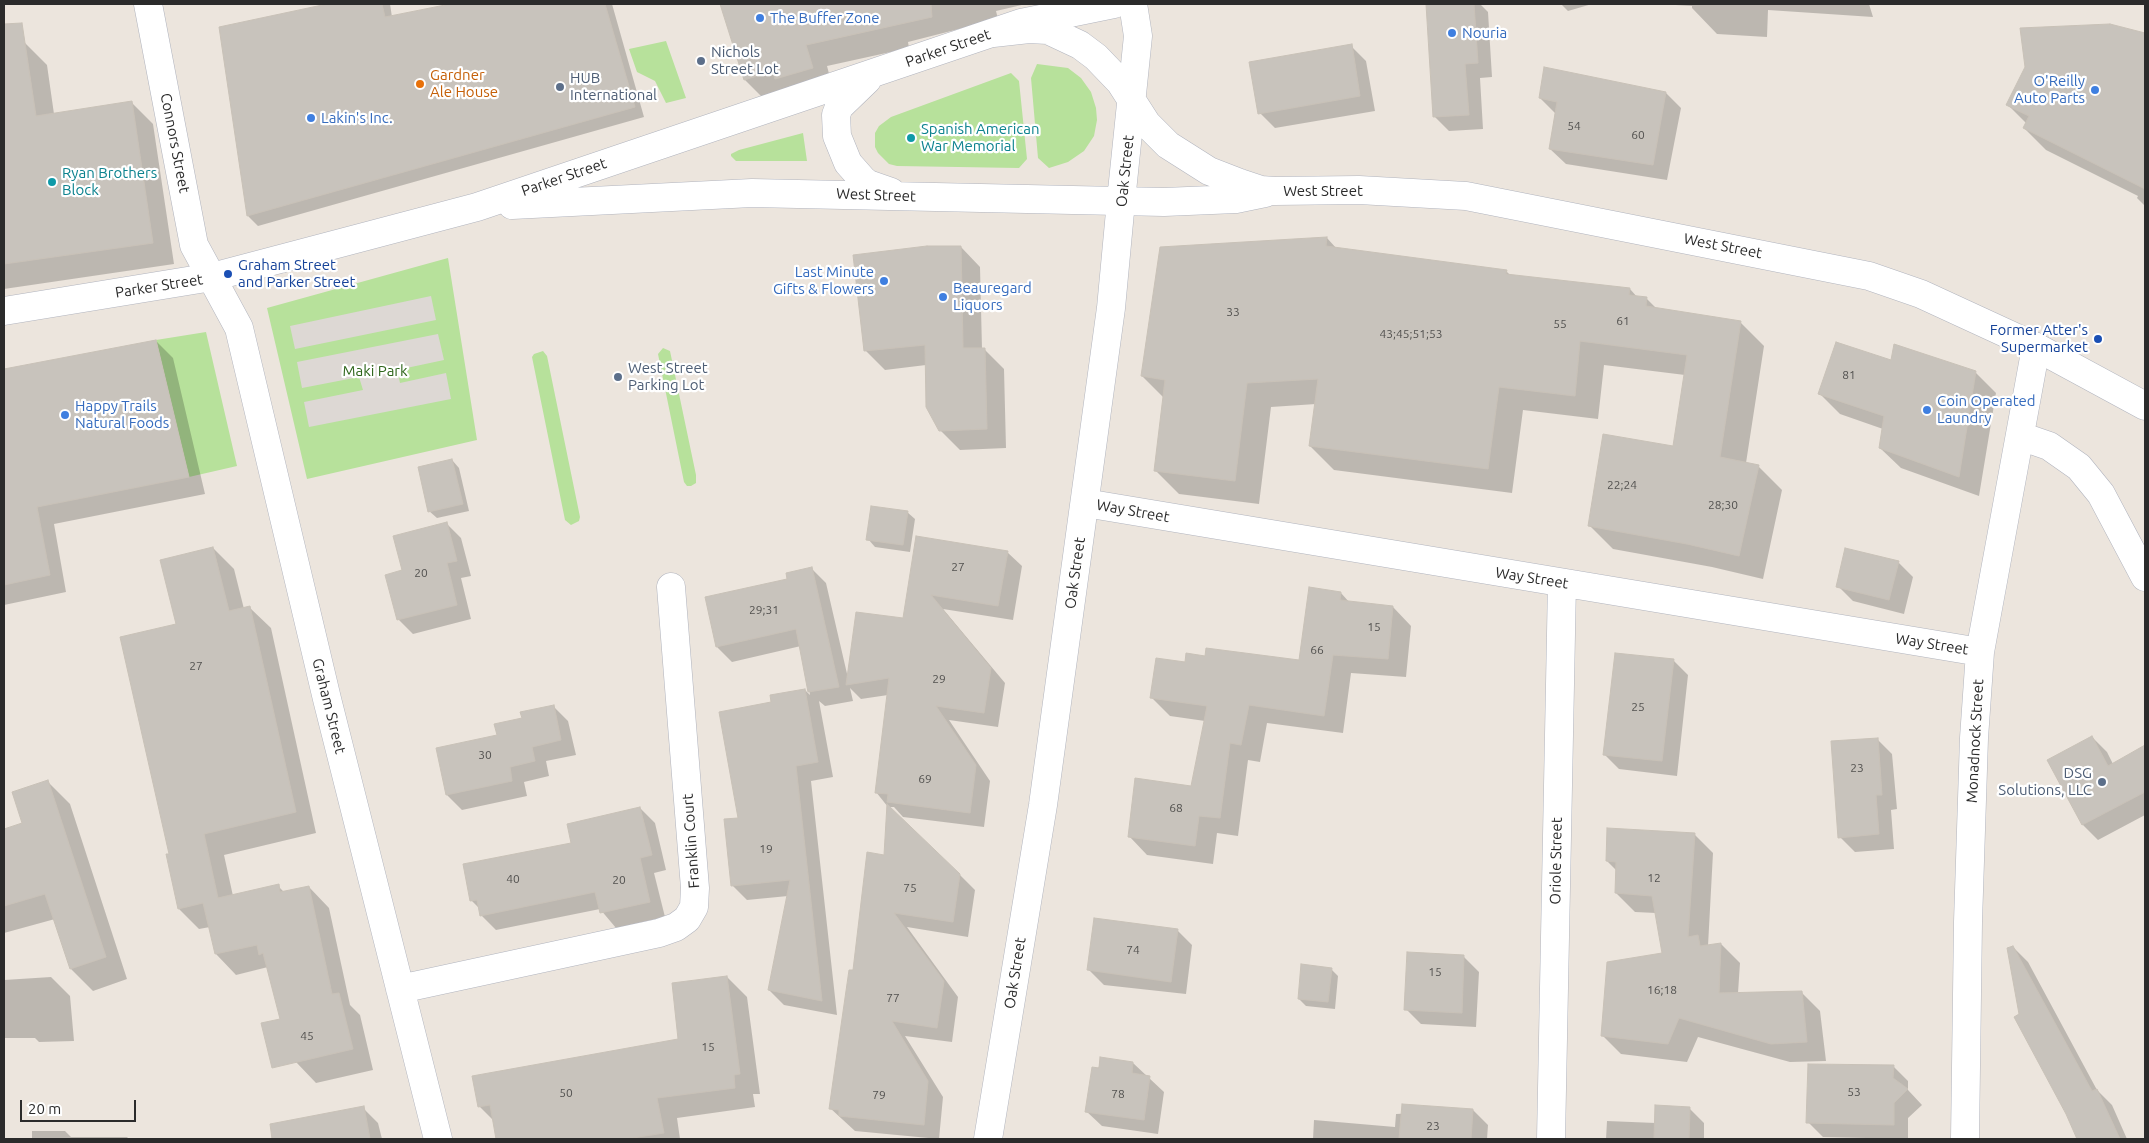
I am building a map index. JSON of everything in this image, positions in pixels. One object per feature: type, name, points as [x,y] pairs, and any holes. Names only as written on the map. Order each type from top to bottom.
[{"type":"street","name":"Connors Street","points":[[148,4],[194,245],[212,277]]},
{"type":"street","name":"Parker Street","points":[[4,311],[212,277],[477,207],[1021,23],[1114,4]]},
{"type":"street","name":"Oak Street","points":[[988,1139],[1043,805],[1111,308],[1138,36],[1133,4]]},
{"type":"street","name":"West Street","points":[[993,33],[1029,29],[1048,30],[1063,36],[1096,57],[1120,82],[1147,124],[1168,145],[1186,158],[1227,179],[1261,190],[1274,191],[1359,190],[1466,196],[1817,265],[1894,283],[2036,347],[2145,406]]},
{"type":"street","points":[[878,72],[849,95],[839,106],[836,115],[837,136],[848,163],[863,180],[868,184],[905,197]]},
{"type":"street","name":"West Street","points":[[477,207],[744,193],[1173,202],[1236,199],[1274,191]]},
{"type":"street","name":"Graham Street","points":[[212,277],[239,328],[327,699],[438,1139]]},
{"type":"street","name":"Monadnock Street","points":[[1966,1139],[1969,893],[1974,738],[1980,652],[2036,347]]},
{"type":"street","points":[[2020,436],[2049,446],[2079,466],[2101,494],[2145,577]]},
{"type":"street","name":"Way Street","points":[[1085,503],[1980,652]]},
{"type":"street","name":"Oriole Street","points":[[1551,1139],[1562,583]]},
{"type":"street","name":"Franklin Court","points":[[400,989],[659,933],[676,927],[687,919],[694,907],[695,888],[671,586]]},
{"type":"green space","points":[[666,41],[686,98],[666,103],[655,81],[637,72],[629,49]]},
{"type":"green space","points":[[1037,64],[1068,68],[1081,78],[1091,92],[1096,108],[1097,120],[1094,136],[1084,151],[1068,162],[1049,168],[1038,158],[1031,78]]},
{"type":"green space","points":[[1011,73],[1019,81],[1027,159],[1019,168],[897,166],[889,164],[878,153],[875,147],[875,133],[879,126],[891,117]]},
{"type":"green space","points":[[803,133],[807,161],[736,161],[731,156],[731,154],[739,150]]},
{"type":"green space","name":"Maki Park","points":[[448,258],[477,440],[307,479],[267,308]]},
{"type":"green space","points":[[206,332],[237,466],[189,477],[156,340]]},
{"type":"green space","points":[[663,348],[670,351],[696,475],[696,483],[691,486],[687,486],[684,482],[658,354]]},
{"type":"green space","points":[[543,351],[547,356],[580,517],[579,521],[571,525],[565,520],[532,357],[534,354]]},
{"type":"shaded area","points":[[431,296],[436,320],[295,349],[290,326]]},
{"type":"shaded area","points":[[438,334],[444,360],[397,370],[400,383],[446,373],[451,399],[309,427],[304,402],[363,390],[359,377],[302,388],[297,362]]},
{"type":"building","points":[[327,4],[382,4],[385,17],[450,4],[605,4],[635,107],[247,216],[219,27]]},
{"type":"building","points":[[720,4],[931,4],[932,17],[806,45],[813,68],[775,79],[773,71],[744,80]]},
{"type":"building","name":"Nouria","points":[[1426,4],[1474,4],[1478,63],[1465,64],[1469,115],[1433,117]]},
{"type":"building","name":"Ryan Brothers Block","points":[[22,23],[36,116],[132,101],[153,243],[4,264],[4,24]]},
{"type":"building","points":[[2110,24],[2145,33],[2145,189],[2023,128],[2029,116],[2006,105],[2025,67],[2020,28]]},
{"type":"building","points":[[1352,44],[1360,96],[1258,114],[1249,62]]},
{"type":"building","points":[[1544,67],[1666,92],[1653,165],[1549,149],[1557,102],[1539,98]]},
{"type":"building","points":[[1327,237],[1326,246],[1507,270],[1506,274],[1630,288],[1629,295],[1647,297],[1646,306],[1741,321],[1720,457],[1759,465],[1739,556],[1687,544],[1588,526],[1603,434],[1673,446],[1687,355],[1580,341],[1575,396],[1499,387],[1488,469],[1309,446],[1318,379],[1247,383],[1235,481],[1154,471],[1165,380],[1141,376],[1160,247]]},
{"type":"building","points":[[927,246],[961,246],[963,348],[985,348],[987,429],[939,431],[926,407],[925,345],[864,351],[853,255]]},
{"type":"building","points":[[156,340],[189,477],[37,507],[50,575],[4,585],[4,369]]},
{"type":"building","name":"Coin Operated Laundry","points":[[1836,342],[1891,360],[1894,344],[1976,371],[1959,477],[1879,448],[1884,416],[1818,394]]},
{"type":"building","points":[[452,459],[463,504],[428,512],[418,467]]},
{"type":"building","points":[[871,506],[908,511],[903,545],[866,540]]},
{"type":"building","points":[[447,522],[457,561],[447,563],[457,605],[397,620],[385,575],[402,570],[393,536]]},
{"type":"building","points":[[916,536],[1008,551],[998,606],[931,595],[991,668],[984,713],[936,706],[976,765],[970,813],[887,802],[888,794],[875,793],[889,678],[846,685],[856,612],[903,618]]},
{"type":"building","points":[[213,547],[229,611],[250,606],[296,812],[204,834],[218,898],[279,884],[280,892],[309,886],[332,994],[339,993],[353,1049],[272,1068],[261,1023],[280,1019],[263,953],[259,955],[257,945],[215,954],[203,903],[178,909],[166,854],[169,854],[120,637],[176,624],[160,560]]},
{"type":"building","points":[[1845,548],[1899,561],[1889,600],[1836,587]]},
{"type":"building","points":[[812,567],[839,687],[808,692],[796,629],[716,647],[705,597],[787,579],[786,573]]},
{"type":"building","points":[[1309,587],[1341,592],[1340,600],[1393,606],[1388,659],[1333,655],[1324,716],[1249,705],[1241,745],[1230,743],[1220,818],[1199,816],[1195,846],[1128,837],[1135,778],[1191,786],[1207,706],[1150,698],[1156,658],[1185,662],[1186,653],[1205,656],[1206,648],[1299,660]]},
{"type":"building","points":[[1615,653],[1674,659],[1662,761],[1603,755]]},
{"type":"building","points":[[805,689],[818,762],[796,766],[822,1001],[768,990],[790,880],[731,886],[724,819],[738,818],[719,712],[771,702],[770,695]]},
{"type":"building","points":[[554,705],[561,740],[532,747],[535,761],[510,767],[512,781],[446,795],[436,748],[497,735],[494,724],[522,718],[520,712]]},
{"type":"building","name":"DSG Solutions, LLC","points":[[2092,736],[2108,766],[2145,745],[2145,792],[2082,825],[2047,760]]},
{"type":"building","points":[[1878,738],[1882,795],[1876,795],[1879,834],[1838,838],[1831,741]]},
{"type":"building","points":[[48,780],[106,957],[70,969],[45,894],[4,906],[4,829],[22,823],[12,792]]},
{"type":"building","points":[[887,804],[960,874],[953,922],[894,913],[944,981],[937,1028],[892,1021],[928,1081],[924,1125],[839,1116],[839,1110],[829,1109],[849,970],[853,970],[867,852],[884,855]]},
{"type":"building","points":[[640,807],[652,855],[640,858],[650,902],[600,913],[595,892],[480,916],[477,900],[470,901],[463,864],[571,843],[567,824]]},
{"type":"building","points":[[1607,828],[1695,833],[1688,937],[1698,935],[1700,946],[1721,943],[1719,993],[1802,991],[1807,1042],[1771,1044],[1679,1018],[1668,1044],[1601,1036],[1607,962],[1662,953],[1652,896],[1615,893],[1616,862],[1606,861]]},
{"type":"building","points":[[1094,918],[1178,929],[1171,982],[1087,970]]},
{"type":"building","points":[[2013,946],[2092,1091],[2097,1089],[2120,1139],[2077,1139],[2066,1114],[2014,1017],[2019,1014],[2007,948]]},
{"type":"building","points":[[1407,952],[1464,955],[1462,1013],[1404,1010]]},
{"type":"building","points":[[1301,964],[1332,968],[1328,1002],[1298,999]]},
{"type":"building","points":[[727,976],[740,1074],[734,1075],[735,1088],[657,1098],[664,1133],[626,1139],[496,1139],[490,1105],[478,1107],[472,1076],[678,1039],[672,983]]},
{"type":"building","points":[[1100,1057],[1133,1062],[1132,1073],[1150,1076],[1144,1120],[1085,1112],[1092,1067],[1099,1068]]},
{"type":"building","points":[[1808,1064],[1894,1065],[1893,1078],[1908,1089],[1894,1103],[1894,1125],[1806,1123]]},
{"type":"building","points":[[1402,1104],[1473,1109],[1471,1139],[1399,1139]]},
{"type":"building","points":[[1655,1105],[1690,1107],[1689,1139],[1654,1139]]},
{"type":"building","points":[[364,1106],[370,1139],[272,1139],[270,1124]]},
{"type":"place","name":"The Buffer Zone","points":[[760,18]]},
{"type":"place","name":"Nouria","points":[[1452,33]]},
{"type":"place","name":"Nichols Street Lot","points":[[701,61]]},
{"type":"place","name":"Gardner Ale House","points":[[420,84]]},
{"type":"place","name":"HUB International","points":[[560,87]]},
{"type":"place","name":"O'Reilly Auto Parts","points":[[2095,90]]},
{"type":"place","name":"Lakin's Inc.","points":[[311,118]]},
{"type":"place","name":"Spanish American War Memorial","points":[[911,138]]},
{"type":"place","name":"Ryan Brothers Block","points":[[52,182]]},
{"type":"place","name":"Graham Street and Parker Street","points":[[228,274]]},
{"type":"place","name":"Last Minute Gifts & Flowers","points":[[884,281]]},
{"type":"place","name":"Beauregard Liquors","points":[[943,297]]},
{"type":"place","name":"Former Atter's Supermarket","points":[[2098,339]]},
{"type":"place","name":"West Street Parking Lot","points":[[618,377]]},
{"type":"place","name":"Coin Operated Laundry","points":[[1927,410]]},
{"type":"place","name":"Happy Trails Natural Foods","points":[[65,415]]},
{"type":"place","name":"DSG Solutions, LLC","points":[[2102,782]]}]
